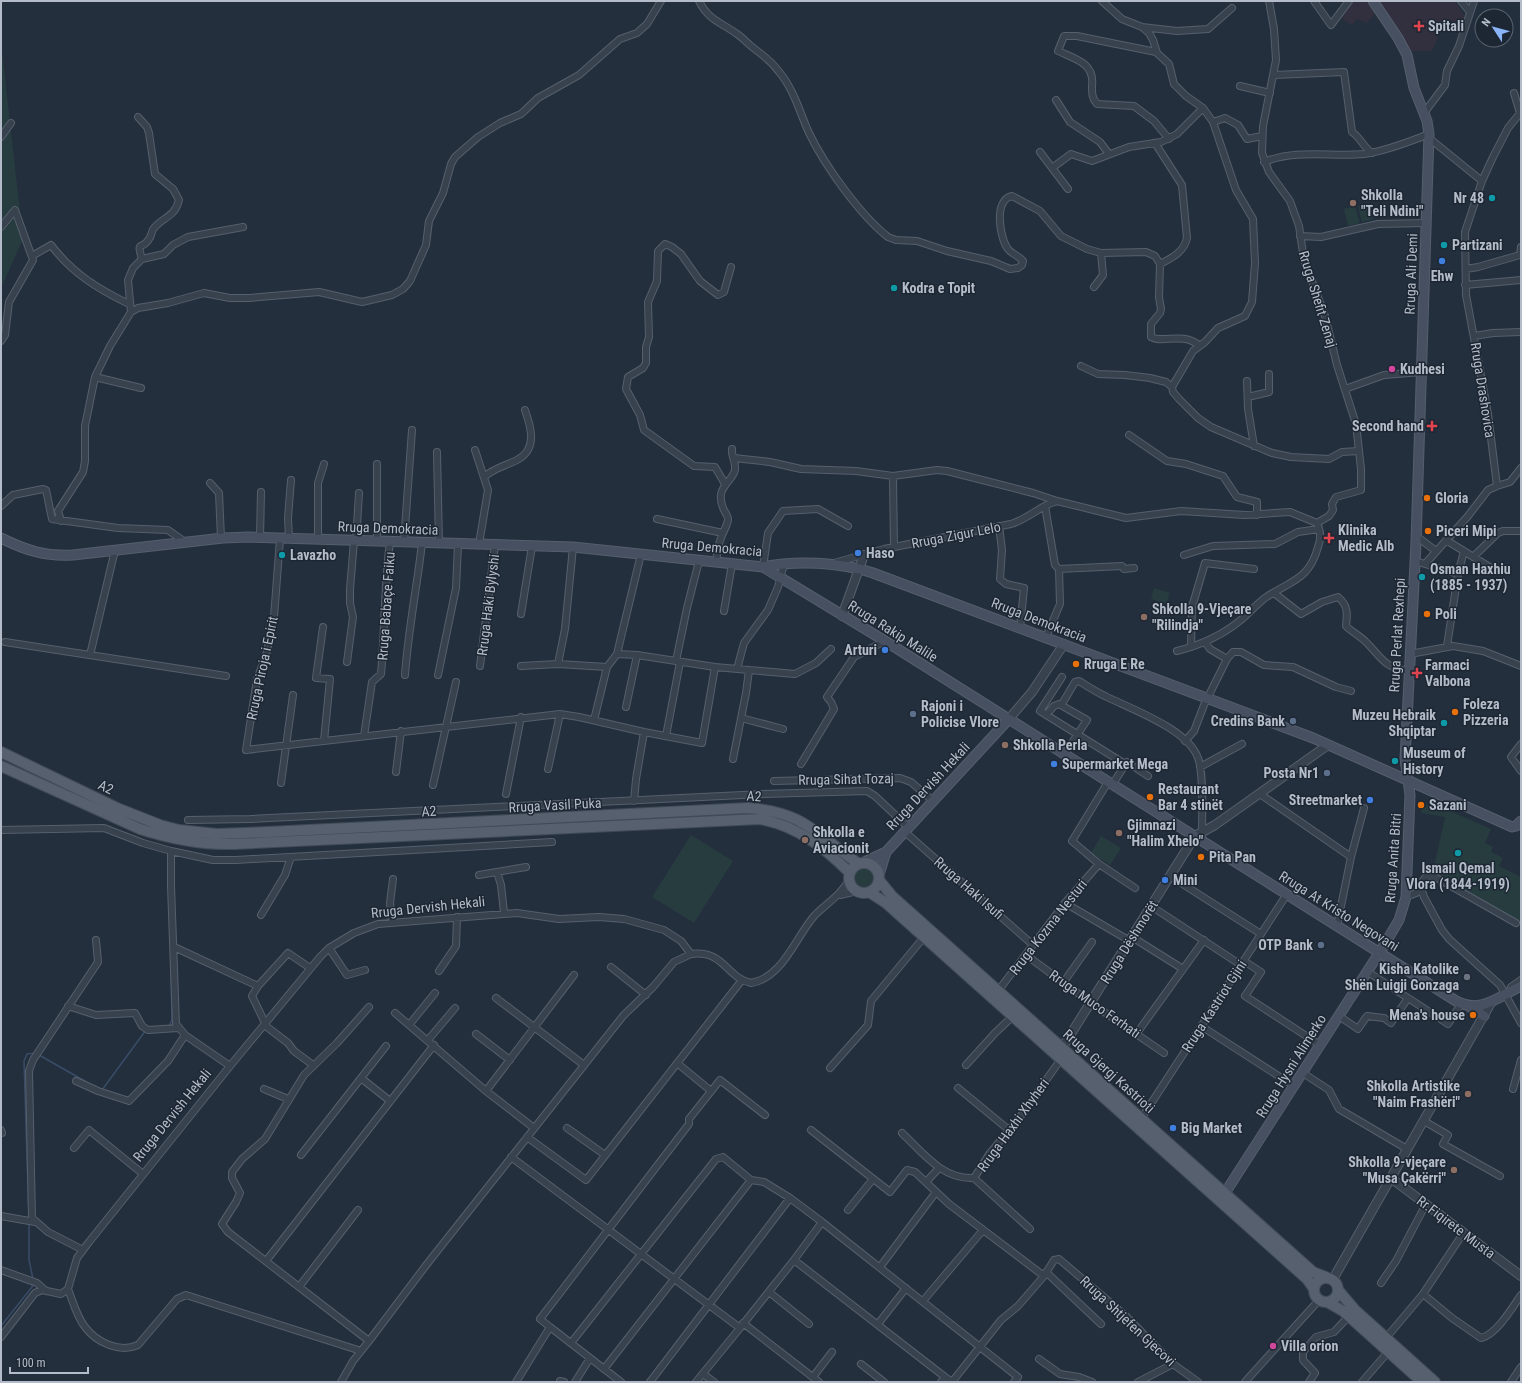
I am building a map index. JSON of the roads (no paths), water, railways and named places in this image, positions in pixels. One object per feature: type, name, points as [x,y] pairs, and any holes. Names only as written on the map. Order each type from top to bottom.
[{"type":"main road","name":"Rruga Ali Demi","points":[[1373,1],[1398,38],[1407,55],[1414,88],[1424,113],[1429,136],[1416,536]]},
{"type":"main road","name":"Rruga Perlat Rexhepi","points":[[1409,782],[1405,758],[1416,536]]},
{"type":"main road","name":"Rruga Demokracia","points":[[1,538],[30,551],[49,556],[221,538],[260,538],[355,542],[573,547],[763,567],[784,564],[828,564],[859,568],[1046,637],[1328,745],[1512,827],[1516,826],[1521,821]]},
{"type":"main road","name":"Rruga Rakip Malile","points":[[763,567],[885,641],[1110,784]]},
{"type":"main road","name":"Rruga Dervish Hekali","points":[[861,864],[886,852],[1008,720]]},
{"type":"main road","name":"A2","points":[[1,752],[117,808],[160,825],[179,830],[217,834],[262,833],[748,808],[775,812],[801,821],[861,864]]},
{"type":"main road","name":"A2","points":[[1,766],[140,829],[158,835],[197,843],[234,844],[754,818],[773,821],[804,834],[850,876]]},
{"type":"main road","name":"Rruga Anita Bitri","points":[[1380,953],[1399,920],[1406,898],[1410,795],[1409,782]]},
{"type":"main road","name":"Rruga At Kristo Negovani","points":[[1110,784],[1200,837],[1286,894],[1484,1016]]},
{"type":"main road","name":"Rruga Dervish Hekali","points":[[879,877],[886,852]]},
{"type":"main road","points":[[861,864],[873,866],[879,877],[875,888],[868,892],[856,891],[851,885],[850,876],[861,864]]},
{"type":"main road","name":"Rruga Gjergj Kastrioti","points":[[879,877],[892,896],[1224,1193],[1313,1272],[1329,1278]]},
{"type":"main road","name":"Rruga Gjergj Kastrioti","points":[[868,892],[880,898],[1013,1016],[1307,1279],[1314,1289]]},
{"type":"main road","name":"Rruga Hysni Alimerko","points":[[1224,1193],[1380,953]]},
{"type":"main road","points":[[1464,1005],[1478,1007],[1511,990]]},
{"type":"main road","points":[[1422,1382],[1339,1307],[1323,1301],[1314,1289],[1316,1282],[1329,1278],[1336,1283],[1338,1290],[1349,1305],[1435,1382]]},
{"type":"main road","points":[[1323,1301],[1335,1298],[1338,1290]]},
{"type":"street","points":[[58,511],[85,466],[85,426],[95,377],[110,346],[131,312],[138,308],[168,303],[204,293],[224,297],[249,298],[319,292],[362,302],[392,295],[403,289],[410,281],[426,245],[429,221],[443,193],[451,164],[455,157],[478,137],[500,123],[521,114],[538,98],[579,75],[620,39],[637,33],[647,24],[661,1]]},
{"type":"street","points":[[699,1],[711,18],[738,34],[752,48],[765,55],[781,74],[792,92],[809,132],[853,202],[888,237],[896,240],[917,241],[947,251],[991,261],[1010,269],[1018,268],[1022,265],[1023,261],[1008,249],[999,217],[1000,210],[1008,198],[1012,196],[1044,214],[1056,231],[1065,239],[1087,249],[1101,253],[1146,252],[1155,256],[1160,264],[1159,297],[1161,311],[1151,324],[1151,337],[1159,339],[1177,337],[1190,339],[1200,346]]},
{"type":"street","points":[[1102,1],[1122,18],[1142,28],[1152,36],[1156,52]]},
{"type":"street","name":"Rruga Shefit Zenaj","points":[[1269,1],[1276,46],[1274,74],[1262,136],[1264,162],[1290,201],[1299,226],[1305,266],[1325,316],[1337,365],[1356,424],[1359,451],[1362,484],[1361,490],[1336,497],[1332,504],[1333,510],[1318,526]]},
{"type":"street","points":[[1314,1],[1330,25],[1349,1]]},
{"type":"street","points":[[1461,1],[1470,12]]},
{"type":"street","points":[[1424,113],[1445,85],[1447,71],[1459,46],[1474,1]]},
{"type":"street","points":[[1142,28],[1178,31],[1208,29],[1232,8]]},
{"type":"street","points":[[1169,138],[1154,120],[1134,106],[1119,106],[1100,103],[1096,104],[1092,96],[1093,79],[1090,68],[1082,61],[1058,51],[1064,36],[1077,36],[1156,52],[1169,64],[1174,84],[1179,90],[1203,108],[1213,122],[1236,190],[1253,219],[1255,263],[1251,307],[1245,316],[1218,328],[1190,355],[1172,387]]},
{"type":"street","points":[[1274,74],[1344,72],[1352,132],[1359,136],[1365,148],[1372,153]]},
{"type":"street","points":[[1240,86],[1270,93]]},
{"type":"street","points":[[1514,93],[1520,113]]},
{"type":"street","points":[[1056,100],[1070,122],[1100,142],[1109,154]]},
{"type":"street","points":[[1052,168],[1071,154],[1092,161],[1129,147],[1155,143],[1169,138],[1176,134],[1203,108]]},
{"type":"street","name":"Rruga Drashovica","points":[[1497,486],[1488,414],[1474,336],[1468,313],[1465,285],[1466,226],[1482,181],[1501,139],[1520,113]]},
{"type":"street","points":[[138,117],[147,127],[149,132],[155,174],[173,189],[179,200],[171,215],[153,228],[149,239],[140,246],[139,248],[142,259]]},
{"type":"street","points":[[1213,122],[1225,118],[1238,125],[1247,139],[1262,136]]},
{"type":"street","points":[[1,137],[11,123]]},
{"type":"street","points":[[1264,162],[1293,154],[1320,155],[1372,153],[1429,136],[1482,181]]},
{"type":"street","points":[[1155,143],[1182,185],[1187,238],[1186,244],[1178,253],[1160,264]]},
{"type":"street","points":[[1040,152],[1068,189]]},
{"type":"street","points":[[1,227],[15,210],[33,260],[9,302],[5,335],[1,341]]},
{"type":"street","points":[[1300,236],[1321,237],[1378,224],[1427,223]]},
{"type":"street","points":[[131,312],[129,304],[128,280],[133,268],[142,259],[164,254],[173,245],[188,237],[243,227]]},
{"type":"street","points":[[725,484],[714,467],[694,466],[648,434],[642,426],[640,415],[628,396],[625,386],[628,377],[643,368],[646,363],[646,347],[649,337],[648,302],[657,281],[659,268],[657,256],[660,248],[665,244],[677,250],[700,281],[718,295],[724,292],[732,267]]},
{"type":"street","points":[[32,256],[51,245],[62,259],[83,278],[129,304]]},
{"type":"street","points":[[1466,269],[1478,268],[1520,255],[1521,247]]},
{"type":"street","points":[[1094,287],[1103,275],[1101,253]]},
{"type":"street","points":[[1465,285],[1521,280]]},
{"type":"street","points":[[1474,336],[1521,332]]},
{"type":"street","points":[[1081,366],[1098,374],[1125,375],[1161,381],[1172,387],[1175,395],[1189,410],[1218,432],[1254,446],[1290,457],[1323,459],[1334,458],[1342,452],[1359,451]]},
{"type":"street","points":[[1345,389],[1384,375],[1422,372]]},
{"type":"street","points":[[1248,397],[1269,392],[1269,374]]},
{"type":"street","points":[[95,377],[141,388]]},
{"type":"street","points":[[1247,381],[1248,409],[1254,446]]},
{"type":"street","points":[[484,477],[498,467],[517,460],[529,448],[532,434],[525,410]]},
{"type":"street","points":[[404,542],[412,430]]},
{"type":"street","points":[[1129,435],[1161,457],[1223,476],[1237,497],[1257,502],[1257,514]]},
{"type":"street","points":[[716,562],[723,533],[728,521],[728,517],[721,506],[721,500],[725,484],[734,473],[736,462],[732,449]]},
{"type":"street","points":[[475,450],[488,490],[479,544]]},
{"type":"street","points":[[438,452],[439,543]]},
{"type":"street","points":[[734,458],[770,462],[801,469],[856,471],[893,476],[937,470],[947,471],[1033,493],[1057,502],[1126,518],[1181,510],[1257,514],[1290,512],[1310,519],[1318,526],[1319,544],[1311,565],[1302,577],[1266,597],[1227,630],[1205,642],[1177,651]]},
{"type":"street","points":[[318,540],[318,483],[324,464]]},
{"type":"street","points":[[377,464],[377,542]]},
{"type":"street","points":[[1425,564],[1488,490],[1510,482],[1521,468]]},
{"type":"street","points":[[893,476],[894,547]]},
{"type":"street","points":[[289,539],[288,518],[291,480]]},
{"type":"street","points":[[210,483],[219,493],[221,538]]},
{"type":"street","points":[[1,506],[13,495],[41,488],[46,490],[52,519],[118,528],[168,530],[185,542]]},
{"type":"street","points":[[260,538],[262,492]]},
{"type":"street","points":[[347,662],[353,617],[350,603],[350,589],[359,494]]},
{"type":"street","name":"Rruga Zigur Lelo","points":[[828,564],[894,547],[1020,521],[1045,506],[1057,502]]},
{"type":"street","points":[[1045,506],[1055,565],[1059,569],[1060,604],[1046,637]]},
{"type":"street","points":[[50,509],[58,511]]},
{"type":"street","points":[[763,567],[768,533],[783,511],[818,509],[848,526]]},
{"type":"street","points":[[58,511],[62,521]]},
{"type":"street","points":[[657,519],[723,533]]},
{"type":"street","points":[[999,526],[1002,550],[1000,579],[1006,584],[1024,588],[1020,628]]},
{"type":"street","points":[[1184,555],[1213,546],[1275,544],[1298,532],[1318,526]]},
{"type":"street","points":[[1474,557],[1498,533],[1503,531],[1521,531]]},
{"type":"street","points":[[1416,536],[1436,551]]},
{"type":"street","name":"Rruga Piroja i Epirit","points":[[280,539],[274,618],[266,656],[256,679],[246,750],[286,746]]},
{"type":"street","points":[[1446,540],[1496,571]]},
{"type":"street","name":"Rruga Babaçe Faiku","points":[[364,736],[372,682],[381,674],[386,621],[386,572],[390,542]]},
{"type":"street","points":[[405,675],[408,636],[415,604],[422,543]]},
{"type":"street","points":[[438,675],[456,588],[458,544]]},
{"type":"street","name":"Rruga Haki Bylyshi","points":[[480,666],[495,545]]},
{"type":"street","points":[[521,614],[532,546]]},
{"type":"street","points":[[558,664],[567,614],[573,547]]},
{"type":"street","points":[[90,655],[115,550]]},
{"type":"street","points":[[1447,646],[1458,574],[1464,551]]},
{"type":"street","points":[[594,720],[607,667],[617,654],[640,554]]},
{"type":"street","points":[[842,616],[864,555]]},
{"type":"street","points":[[666,736],[687,608],[699,561]]},
{"type":"street","points":[[1415,561],[1458,574]]},
{"type":"street","points":[[1191,647],[1192,607],[1205,563],[1254,569]]},
{"type":"street","points":[[724,611],[732,564]]},
{"type":"street","points":[[737,669],[744,642],[768,610],[781,578],[784,564]]},
{"type":"street","points":[[1059,569],[1106,566],[1122,566],[1124,569],[1134,568]]},
{"type":"street","points":[[1274,593],[1301,614],[1322,602],[1338,598],[1345,605],[1348,615],[1346,626],[1366,642],[1383,662],[1397,670],[1409,671]]},
{"type":"street","points":[[323,627],[316,678],[330,679],[324,741]]},
{"type":"street","points":[[801,764],[833,712],[834,706],[827,697],[847,667],[857,654],[885,641]]},
{"type":"street","points":[[4,642],[226,676]]},
{"type":"street","points":[[1205,642],[1210,649],[1227,659]]},
{"type":"street","name":"Rruga Dervish Hekali","points":[[1008,720],[1032,692],[1064,644]]},
{"type":"street","points":[[1410,654],[1447,646],[1483,651],[1521,666]]},
{"type":"street","points":[[617,654],[637,655],[715,667],[798,674],[816,663],[832,649]]},
{"type":"street","points":[[1185,740],[1194,731],[1207,699],[1227,659],[1233,652],[1241,652],[1264,665],[1293,667],[1336,687],[1351,691]]},
{"type":"street","points":[[626,707],[637,655]]},
{"type":"street","points":[[521,666],[558,664],[607,667]]},
{"type":"street","points":[[286,746],[401,731],[560,714],[594,720],[644,732],[702,742],[715,667]]},
{"type":"street","points":[[733,759],[749,670]]},
{"type":"street","points":[[1062,677],[1040,711],[1125,764],[1126,762],[1148,776]]},
{"type":"street","points":[[1062,704],[1075,682],[1079,681],[1104,696],[1145,714],[1185,740],[1196,753],[1200,767],[1200,837]]},
{"type":"street","points":[[433,784],[456,682]]},
{"type":"street","points":[[281,783],[293,695]]},
{"type":"street","points":[[1046,715],[1056,705],[1062,704],[1088,720],[1064,755]]},
{"type":"street","points":[[548,769],[560,714]]},
{"type":"street","points":[[506,794],[521,717]]},
{"type":"street","points":[[741,718],[783,730]]},
{"type":"street","points":[[396,772],[401,731]]},
{"type":"street","points":[[634,798],[644,732]]},
{"type":"street","points":[[1200,767],[1242,744]]},
{"type":"street","points":[[1521,744],[1511,757],[1521,770]]},
{"type":"street","points":[[1200,837],[1328,745]]},
{"type":"street","points":[[1125,764],[1072,842],[1099,864],[1136,888]]},
{"type":"street","name":"Rruga Sihat Tozaj","points":[[774,781],[900,778],[911,782],[933,801]]},
{"type":"street","name":"Rruga Vasil Puka","points":[[188,820],[250,819],[634,798],[866,791],[875,796],[907,830]]},
{"type":"street","points":[[1260,794],[1351,857]]},
{"type":"street","points":[[1337,926],[1351,857],[1364,808]]},
{"type":"street","points":[[1,830],[104,828],[143,843],[212,860],[552,842]]},
{"type":"street","name":"Rruga Haki Isufi","points":[[907,830],[1033,944]]},
{"type":"street","name":"Rruga Dëshmorët","points":[[1062,1048],[1170,876],[1200,837]]},
{"type":"street","points":[[171,851],[175,1020],[178,1028],[184,1035],[230,1066]]},
{"type":"street","points":[[261,915],[285,875],[291,857]]},
{"type":"street","name":"Rruga Kozma Nesturi","points":[[998,991],[1065,903],[1099,864]]},
{"type":"street","points":[[479,875],[526,867]]},
{"type":"street","points":[[497,872],[501,886],[504,913]]},
{"type":"street","points":[[341,1382],[365,1346],[510,1157],[623,1016],[646,995],[674,962],[691,954],[710,954],[742,980],[751,983],[755,982],[773,972],[788,954],[812,920],[837,897],[850,876]]},
{"type":"street","points":[[1170,876],[1261,934]]},
{"type":"street","points":[[1516,923],[1435,877],[1427,876],[1424,878],[1421,890],[1438,923],[1449,939],[1493,978],[1511,990],[1521,1023]]},
{"type":"street","points":[[392,922],[390,903],[393,879]]},
{"type":"street","points":[[1406,898],[1421,890]]},
{"type":"street","points":[[837,897],[856,891]]},
{"type":"street","name":"Rruga Kastriot Gjini","points":[[1141,1119],[1243,963],[1286,894]]},
{"type":"street","points":[[1065,903],[1183,969]]},
{"type":"street","points":[[1151,906],[1204,940],[1261,972],[1245,996],[1320,1045]]},
{"type":"street","name":"Rruga Dervish Hekali","points":[[68,1290],[74,1266],[83,1250],[264,1024],[310,968],[329,948],[364,928],[392,922],[504,913],[529,914],[559,919],[599,917],[624,920],[664,930],[681,941],[691,954]]},
{"type":"street","points":[[439,971],[456,946],[457,917]]},
{"type":"street","points":[[830,1068],[868,1025],[871,1001],[924,937]]},
{"type":"street","points":[[33,1221],[29,1071],[33,1060],[98,962],[96,940]]},
{"type":"street","points":[[1137,1033],[1204,940]]},
{"type":"street","points":[[1063,982],[1092,942]]},
{"type":"street","points":[[174,947],[258,986]]},
{"type":"street","points":[[329,948],[347,975],[365,970]]},
{"type":"street","points":[[310,968],[288,953],[258,986],[252,996],[264,1024],[313,1065]]},
{"type":"street","name":"Rruga Muco Ferhati","points":[[1026,955],[1091,1003],[1137,1033],[1164,1053]]},
{"type":"street","points":[[611,967],[646,995]]},
{"type":"street","points":[[1368,972],[1448,1024],[1464,1005]]},
{"type":"street","points":[[486,1091],[574,975]]},
{"type":"street","points":[[527,1137],[586,1180],[742,980]]},
{"type":"street","points":[[1511,990],[1521,980]]},
{"type":"street","points":[[409,1025],[434,993]]},
{"type":"street","points":[[496,998],[584,1065]]},
{"type":"street","points":[[1339,1016],[1358,1029],[1366,1016],[1384,1018],[1391,1023],[1408,998]]},
{"type":"street","points":[[1329,1278],[1391,1178],[1492,1001]]},
{"type":"street","points":[[68,1006],[96,1015],[135,1013],[146,1029],[178,1028]]},
{"type":"street","points":[[365,1346],[298,1286],[228,1232],[222,1224],[240,1193],[232,1178],[232,1172],[242,1159],[265,1139],[297,1085],[313,1065],[338,1043],[370,1007]]},
{"type":"street","points":[[428,1040],[455,1008]]},
{"type":"street","points":[[395,1013],[486,1091],[534,1128]]},
{"type":"street","points":[[966,1065],[991,1037],[1013,1016]]},
{"type":"street","points":[[1201,1026],[1294,1086]]},
{"type":"street","points":[[476,1034],[510,1060]]},
{"type":"street","points":[[76,1081],[98,1091],[129,1101],[168,1061],[184,1035]]},
{"type":"street","points":[[266,1261],[434,1045]]},
{"type":"street","points":[[301,1155],[386,1046]]},
{"type":"street","name":"Rruga Haxhi Xhyheri","points":[[902,1133],[939,1168],[952,1174],[974,1178],[990,1153],[1009,1130],[1060,1059]]},
{"type":"street","points":[[1514,1089],[1521,1060]]},
{"type":"street","points":[[677,1063],[711,1091]]},
{"type":"street","points":[[1303,1072],[1330,1090],[1339,1109],[1407,1149]]},
{"type":"street","points":[[361,1078],[390,1101]]},
{"type":"street","points":[[621,1382],[540,1319],[689,1124],[690,1119],[720,1080],[765,1115]]},
{"type":"street","points":[[264,1088],[288,1099]]},
{"type":"street","points":[[958,1088],[1009,1130]]},
{"type":"street","points":[[1424,1121],[1448,1135],[1443,1144],[1500,1176]]},
{"type":"street","points":[[567,1128],[605,1155]]},
{"type":"street","points":[[74,1148],[89,1130],[143,1174]]},
{"type":"street","points":[[811,1130],[890,1192],[909,1169],[983,1230],[1045,1274],[1101,1324]]},
{"type":"street","points":[[510,1157],[609,1229],[709,1305],[742,1326],[820,1382]]},
{"type":"street","points":[[571,1343],[716,1159],[723,1157],[751,1180],[764,1182],[790,1198],[822,1222],[1018,1377],[1014,1382]]},
{"type":"street","points":[[926,1182],[939,1168]]},
{"type":"street","points":[[974,1178],[1030,1229]]},
{"type":"street","name":"Rr.Fiqirete Musta","points":[[1391,1178],[1521,1276]]},
{"type":"street","points":[[848,1210],[873,1179]]},
{"type":"street","points":[[604,1369],[751,1180]]},
{"type":"street","points":[[880,1267],[936,1192]]},
{"type":"street","points":[[650,1382],[790,1198]]},
{"type":"street","points":[[1381,1283],[1396,1261],[1426,1204]]},
{"type":"street","points":[[298,1286],[358,1210]]},
{"type":"street","points":[[1,1216],[33,1221],[48,1232],[83,1250]]},
{"type":"street","points":[[696,1382],[769,1292],[822,1222]]},
{"type":"street","points":[[923,1301],[983,1230]]},
{"type":"street","points":[[1386,1338],[1423,1294],[1464,1232]]},
{"type":"street","name":"Rruga Shtjefen Gjecovi","points":[[1045,1274],[1054,1260],[1059,1259],[1126,1316],[1173,1364],[1198,1382]]},
{"type":"street","points":[[794,1260],[952,1382],[1001,1320],[1027,1296],[1045,1274]]},
{"type":"street","points":[[1,1270],[37,1283],[46,1291]]},
{"type":"street","points":[[878,1324],[906,1288]]},
{"type":"street","points":[[1,1337],[32,1296],[39,1291],[60,1294],[68,1290],[84,1326],[97,1338],[116,1347],[132,1348],[138,1345],[177,1299],[186,1295],[365,1346]]},
{"type":"street","points":[[769,1292],[809,1324]]},
{"type":"street","points":[[1423,1294],[1452,1318],[1481,1338],[1487,1335],[1500,1323],[1521,1295]]},
{"type":"street","points":[[1245,1382],[1323,1301]]},
{"type":"street","points":[[1309,1382],[1315,1373],[1303,1360],[1303,1352],[1316,1337],[1334,1332],[1349,1316]]},
{"type":"street","points":[[516,1382],[550,1327]]},
{"type":"street","points":[[813,1377],[832,1352]]},
{"type":"street","points":[[1362,1382],[1388,1352]]},
{"type":"street","points":[[575,1382],[590,1358]]},
{"type":"street","points":[[1039,1359],[1060,1374],[1079,1376],[1092,1382]]},
{"type":"street","points":[[861,1364],[884,1382]]},
{"type":"street","points":[[1138,1382],[1173,1364]]},
{"type":"street","points":[[1511,1382],[1521,1367]]},
{"type":"street","points":[[703,1374],[714,1382]]},
{"type":"street","points":[[941,1382],[945,1376]]},
{"type":"waterway","points":[[169,1026],[172,1020],[171,966]]},
{"type":"waterway","points":[[102,1090],[146,1030]]},
{"type":"waterway","points":[[29,1219],[24,1061],[27,1054],[35,1053]]},
{"type":"waterway","points":[[39,1055],[90,1084]]},
{"type":"waterway","points":[[29,1223],[29,1260],[33,1279]]},
{"type":"waterway","points":[[1,1326],[32,1287],[33,1283]]},
{"type":"place","name":"Spitali","points":[[1419,26]]},
{"type":"place","name":"Nr 48","points":[[1492,198]]},
{"type":"place","name":"Shkolla \"Teli Ndini\"","points":[[1353,203]]},
{"type":"place","name":"Partizani","points":[[1444,245]]},
{"type":"place","name":"Ehw","points":[[1442,261]]},
{"type":"place","name":"Kodra e Topit","points":[[894,288]]},
{"type":"place","name":"Kudhesi","points":[[1392,369]]},
{"type":"place","name":"Second hand","points":[[1432,426]]},
{"type":"place","name":"Gloria","points":[[1427,498]]},
{"type":"place","name":"Piceri Mipi","points":[[1428,531]]},
{"type":"place","name":"Klinika Medic Alb","points":[[1329,538]]},
{"type":"place","name":"Haso","points":[[858,553]]},
{"type":"place","name":"Lavazho","points":[[282,555]]},
{"type":"place","name":"Osman Haxhiu (1885 - 1937)","points":[[1422,577]]},
{"type":"place","name":"Poli","points":[[1427,614]]},
{"type":"place","name":"Shkolla 9-Vjeçare \"Rilindja\"","points":[[1144,617]]},
{"type":"place","name":"Arturi","points":[[885,650]]},
{"type":"place","name":"Rruga E Re","points":[[1076,664]]},
{"type":"place","name":"Farmaci Valbona","points":[[1417,673]]},
{"type":"place","name":"Foleza Pizzeria","points":[[1455,712]]},
{"type":"place","name":"Rajoni i Policise Vlore","points":[[913,714]]},
{"type":"place","name":"Credins Bank","points":[[1293,721]]},
{"type":"place","name":"Muzeu Hebraik Shqiptar","points":[[1444,723]]},
{"type":"place","name":"Shkolla Perla","points":[[1005,745]]},
{"type":"place","name":"Museum of History","points":[[1395,761]]},
{"type":"place","name":"Supermarket Mega","points":[[1054,764]]},
{"type":"place","name":"Posta Nr1","points":[[1327,773]]},
{"type":"place","name":"Restaurant Bar 4 stinët","points":[[1150,797]]},
{"type":"place","name":"Streetmarket","points":[[1370,800]]},
{"type":"place","name":"Sazani","points":[[1421,805]]},
{"type":"place","name":"Gjimnazi \"Halim Xhelo\"","points":[[1119,833]]},
{"type":"place","name":"Shkolla e Aviacionit","points":[[805,840]]},
{"type":"place","name":"Ismail Qemal Vlora (1844-1919)","points":[[1458,853]]},
{"type":"place","name":"Pita Pan","points":[[1201,857]]},
{"type":"place","name":"Mini","points":[[1165,880]]},
{"type":"place","name":"OTP Bank","points":[[1321,945]]},
{"type":"place","name":"Kisha Katolike Shën Luigji Gonzaga","points":[[1467,977]]},
{"type":"place","name":"Mena's house","points":[[1473,1015]]},
{"type":"place","name":"Shkolla Artistike \"Naim Frashëri\"","points":[[1468,1094]]},
{"type":"place","name":"Big Market","points":[[1173,1128]]},
{"type":"place","name":"Shkolla 9-vjeçare \"Musa Çakërri\"","points":[[1454,1170]]},
{"type":"place","name":"Villa orion","points":[[1273,1346]]}]
